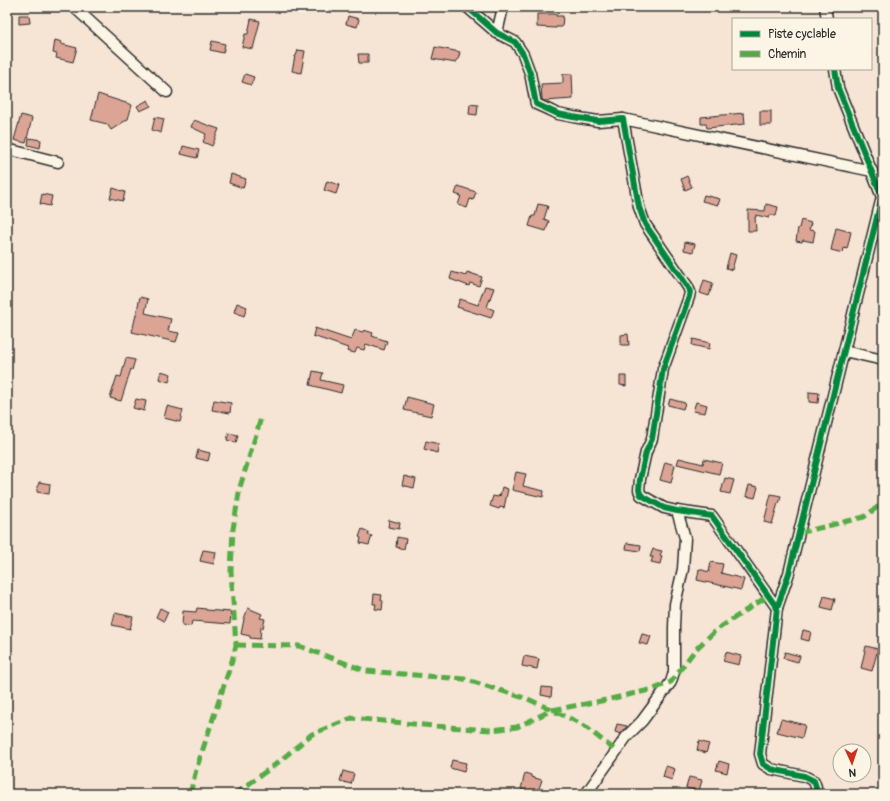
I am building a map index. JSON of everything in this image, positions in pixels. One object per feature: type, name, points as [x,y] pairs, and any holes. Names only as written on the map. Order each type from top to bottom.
[{"type":"street","points":[[74,7],[167,92]]},
{"type":"street","points":[[467,7],[497,33],[516,42],[523,54],[530,73],[536,104],[558,114],[573,118],[598,121],[623,119],[872,171]]},
{"type":"street","points":[[497,33],[503,7]]},
{"type":"street","points":[[825,7],[827,18]]},
{"type":"street","points":[[816,794],[814,780],[804,776],[771,769],[763,764],[760,754],[777,608],[789,573],[882,197],[838,88],[835,70]]},
{"type":"street","points":[[623,119],[639,207],[645,224],[690,292],[680,325],[663,369],[652,439],[646,452],[639,490],[641,495],[664,508],[712,516],[777,608]]},
{"type":"street","points":[[7,149],[58,162]]},
{"type":"street","points":[[844,351],[883,360]]},
{"type":"street","points":[[586,794],[627,736],[642,721],[671,682],[674,672],[675,604],[683,569],[685,538],[677,511]]},
{"type":"building","points":[[537,14],[556,14],[556,16],[563,16],[562,27],[537,27]]},
{"type":"building","points":[[19,15],[29,15],[30,23],[19,24]]},
{"type":"building","points":[[348,16],[359,19],[357,27],[346,24]]},
{"type":"building","points":[[251,19],[260,21],[253,49],[242,47],[245,34],[248,34]]},
{"type":"building","points":[[55,40],[62,42],[61,44],[77,48],[73,62],[56,58],[57,54],[53,53]]},
{"type":"building","points":[[212,41],[225,44],[223,53],[210,50]]},
{"type":"building","points":[[435,47],[460,52],[458,60],[456,60],[456,63],[432,59]]},
{"type":"building","points":[[298,50],[305,51],[301,73],[292,71],[295,56]]},
{"type":"building","points":[[358,54],[368,54],[368,63],[359,63]]},
{"type":"building","points":[[245,74],[254,77],[251,85],[242,82]]},
{"type":"building","points":[[563,74],[572,74],[573,99],[542,100],[541,84],[563,83]]},
{"type":"building","points":[[98,94],[132,105],[128,119],[111,130],[107,124],[91,120]]},
{"type":"building","points":[[148,100],[151,106],[140,111],[137,106]]},
{"type":"building","points":[[470,104],[478,105],[477,115],[469,114]]},
{"type":"building","points":[[760,111],[771,111],[771,125],[760,125]]},
{"type":"building","points":[[744,113],[745,124],[707,128],[706,124],[701,124],[701,117]]},
{"type":"building","points":[[21,115],[32,118],[26,143],[14,140]]},
{"type":"building","points":[[155,117],[164,119],[161,133],[152,130]]},
{"type":"building","points":[[194,120],[219,129],[212,146],[203,142],[206,134],[191,127]]},
{"type":"building","points":[[29,138],[41,140],[40,148],[28,145]]},
{"type":"building","points":[[183,146],[199,150],[197,158],[181,154]]},
{"type":"building","points":[[231,174],[246,179],[243,188],[229,183]]},
{"type":"building","points":[[687,176],[692,187],[685,190],[681,179]]},
{"type":"building","points":[[327,181],[339,185],[336,194],[324,190]]},
{"type":"building","points":[[458,186],[476,192],[473,200],[470,199],[467,208],[458,205],[461,196],[455,194]]},
{"type":"building","points":[[113,188],[125,192],[123,201],[110,198]]},
{"type":"building","points":[[42,194],[52,196],[50,206],[40,204]]},
{"type":"building","points":[[704,195],[720,199],[718,205],[702,201]]},
{"type":"building","points":[[538,204],[548,206],[544,219],[549,221],[546,231],[529,226],[532,216],[535,216]]},
{"type":"building","points":[[766,204],[778,207],[776,216],[770,215],[769,218],[756,215],[756,231],[748,231],[748,210],[765,211]]},
{"type":"building","points":[[801,220],[811,223],[809,230],[815,231],[813,242],[803,240],[802,242],[796,241]]},
{"type":"building","points":[[836,228],[851,232],[847,249],[844,248],[843,253],[831,250]]},
{"type":"building","points":[[685,242],[695,244],[693,252],[684,250]]},
{"type":"building","points":[[730,253],[736,255],[732,270],[726,268]]},
{"type":"building","points":[[452,272],[466,276],[467,272],[482,277],[479,286],[470,283],[469,286],[450,279]]},
{"type":"building","points":[[704,280],[713,283],[709,296],[700,293]]},
{"type":"building","points":[[485,286],[494,288],[487,307],[494,310],[491,318],[457,307],[460,299],[478,305]]},
{"type":"building","points":[[140,297],[148,299],[145,313],[171,319],[168,331],[179,333],[176,342],[132,332]]},
{"type":"building","points":[[237,303],[247,307],[244,316],[234,312]]},
{"type":"building","points":[[315,328],[351,340],[355,330],[363,332],[364,330],[373,333],[372,336],[387,341],[384,350],[366,344],[364,350],[357,348],[355,353],[347,351],[348,348],[313,336]]},
{"type":"building","points":[[628,334],[629,345],[621,345],[621,335]]},
{"type":"building","points":[[693,339],[710,343],[709,349],[692,345]]},
{"type":"building","points":[[126,358],[135,360],[121,401],[110,398],[117,376],[121,377]]},
{"type":"building","points":[[161,371],[171,374],[169,382],[159,379]]},
{"type":"building","points":[[313,371],[323,373],[321,380],[343,385],[341,393],[310,385]]},
{"type":"building","points":[[620,376],[626,376],[626,386],[620,385]]},
{"type":"building","points":[[809,392],[819,393],[818,403],[809,402]]},
{"type":"building","points":[[407,397],[434,404],[431,416],[404,410]]},
{"type":"building","points":[[136,399],[146,401],[144,411],[133,408]]},
{"type":"building","points":[[670,399],[685,403],[683,409],[668,405]]},
{"type":"building","points":[[214,400],[231,403],[230,413],[212,410]]},
{"type":"building","points":[[696,402],[707,405],[705,413],[693,411]]},
{"type":"building","points":[[167,406],[183,410],[180,422],[164,418]]},
{"type":"building","points":[[229,433],[238,435],[236,443],[227,440]]},
{"type":"building","points":[[426,441],[439,444],[437,453],[424,449]]},
{"type":"building","points":[[198,450],[210,453],[208,461],[196,458]]},
{"type":"building","points":[[679,458],[703,464],[704,459],[722,463],[719,474],[677,464]]},
{"type":"building","points":[[665,462],[675,465],[671,483],[660,480]]},
{"type":"building","points":[[516,472],[526,474],[523,486],[544,491],[543,497],[512,490]]},
{"type":"building","points":[[404,476],[416,479],[414,488],[402,485]]},
{"type":"building","points":[[725,478],[734,480],[730,494],[721,492]]},
{"type":"building","points":[[39,482],[50,484],[49,494],[37,492]]},
{"type":"building","points":[[749,485],[758,487],[755,498],[746,496]]},
{"type":"building","points":[[502,487],[508,489],[504,508],[500,507],[499,509],[490,506],[493,496],[500,496]]},
{"type":"building","points":[[771,494],[781,496],[772,524],[764,522]]},
{"type":"building","points":[[389,520],[400,523],[399,529],[388,527]]},
{"type":"building","points":[[362,529],[369,532],[368,535],[372,536],[369,545],[360,543],[361,538],[359,537]]},
{"type":"building","points":[[397,537],[406,539],[404,549],[396,547]]},
{"type":"building","points":[[627,543],[641,545],[640,551],[626,549]]},
{"type":"building","points":[[653,549],[662,551],[660,555],[662,556],[660,564],[651,562],[653,557],[650,557]]},
{"type":"building","points":[[203,550],[216,552],[214,564],[200,561]]},
{"type":"building","points":[[711,562],[723,564],[721,573],[744,579],[741,590],[697,580],[699,569],[709,572]]},
{"type":"building","points":[[374,594],[382,595],[382,610],[375,609],[376,604],[373,604]]},
{"type":"building","points":[[824,596],[835,599],[832,610],[821,607]]},
{"type":"building","points":[[160,608],[168,612],[164,621],[156,617]]},
{"type":"building","points":[[197,608],[231,612],[230,624],[192,621],[191,626],[182,625],[183,611],[196,612]]},
{"type":"building","points":[[248,608],[262,614],[260,618],[265,619],[263,628],[261,627],[260,639],[250,638],[250,636],[241,634]]},
{"type":"building","points":[[115,613],[133,617],[130,629],[112,625]]},
{"type":"building","points":[[803,630],[811,632],[809,641],[801,639]]},
{"type":"building","points":[[642,634],[651,636],[648,645],[639,643]]},
{"type":"building","points":[[866,646],[878,649],[872,671],[861,668]]},
{"type":"building","points":[[726,652],[741,656],[739,665],[723,661]]},
{"type":"building","points":[[785,652],[800,656],[798,662],[783,658]]},
{"type":"building","points":[[524,656],[539,659],[537,669],[522,666]]},
{"type":"building","points":[[542,687],[552,688],[551,697],[541,695]]},
{"type":"building","points":[[781,719],[805,725],[802,738],[777,732]]},
{"type":"building","points":[[617,724],[627,726],[621,734],[615,732]]},
{"type":"building","points":[[699,741],[709,744],[706,753],[697,750]]},
{"type":"building","points":[[452,760],[466,763],[464,772],[450,768]]},
{"type":"building","points":[[719,761],[729,764],[727,773],[716,770]]},
{"type":"building","points":[[666,766],[675,769],[672,780],[663,777]]},
{"type":"building","points":[[343,771],[354,774],[351,784],[340,781]]},
{"type":"building","points":[[525,773],[531,775],[531,777],[542,780],[537,794],[521,789]]},
{"type":"building","points":[[689,777],[702,780],[699,791],[686,788]]},
{"type":"marked path","points":[[190,794],[196,770],[236,645],[231,571],[233,529],[240,487],[261,418]]},
{"type":"marked path","points":[[799,533],[864,517],[883,503]]},
{"type":"marked path","points":[[235,794],[276,764],[312,734],[352,718],[491,730],[517,727],[552,710],[654,689],[671,682],[695,650],[716,630],[768,596]]},
{"type":"marked path","points":[[236,645],[299,646],[366,671],[464,679],[528,699],[582,724],[616,751]]},
{"type":"cycle path","points":[[467,7],[497,33],[515,42],[523,54],[530,73],[536,104],[558,114],[573,117],[598,121],[623,119],[639,207],[645,224],[690,292],[663,369],[652,439],[646,452],[639,490],[641,495],[664,508],[712,516],[777,608],[760,754],[763,764],[771,769],[804,776],[814,781],[816,794]]},
{"type":"cycle path","points":[[777,608],[789,573],[882,197],[838,88],[835,70]]}]
